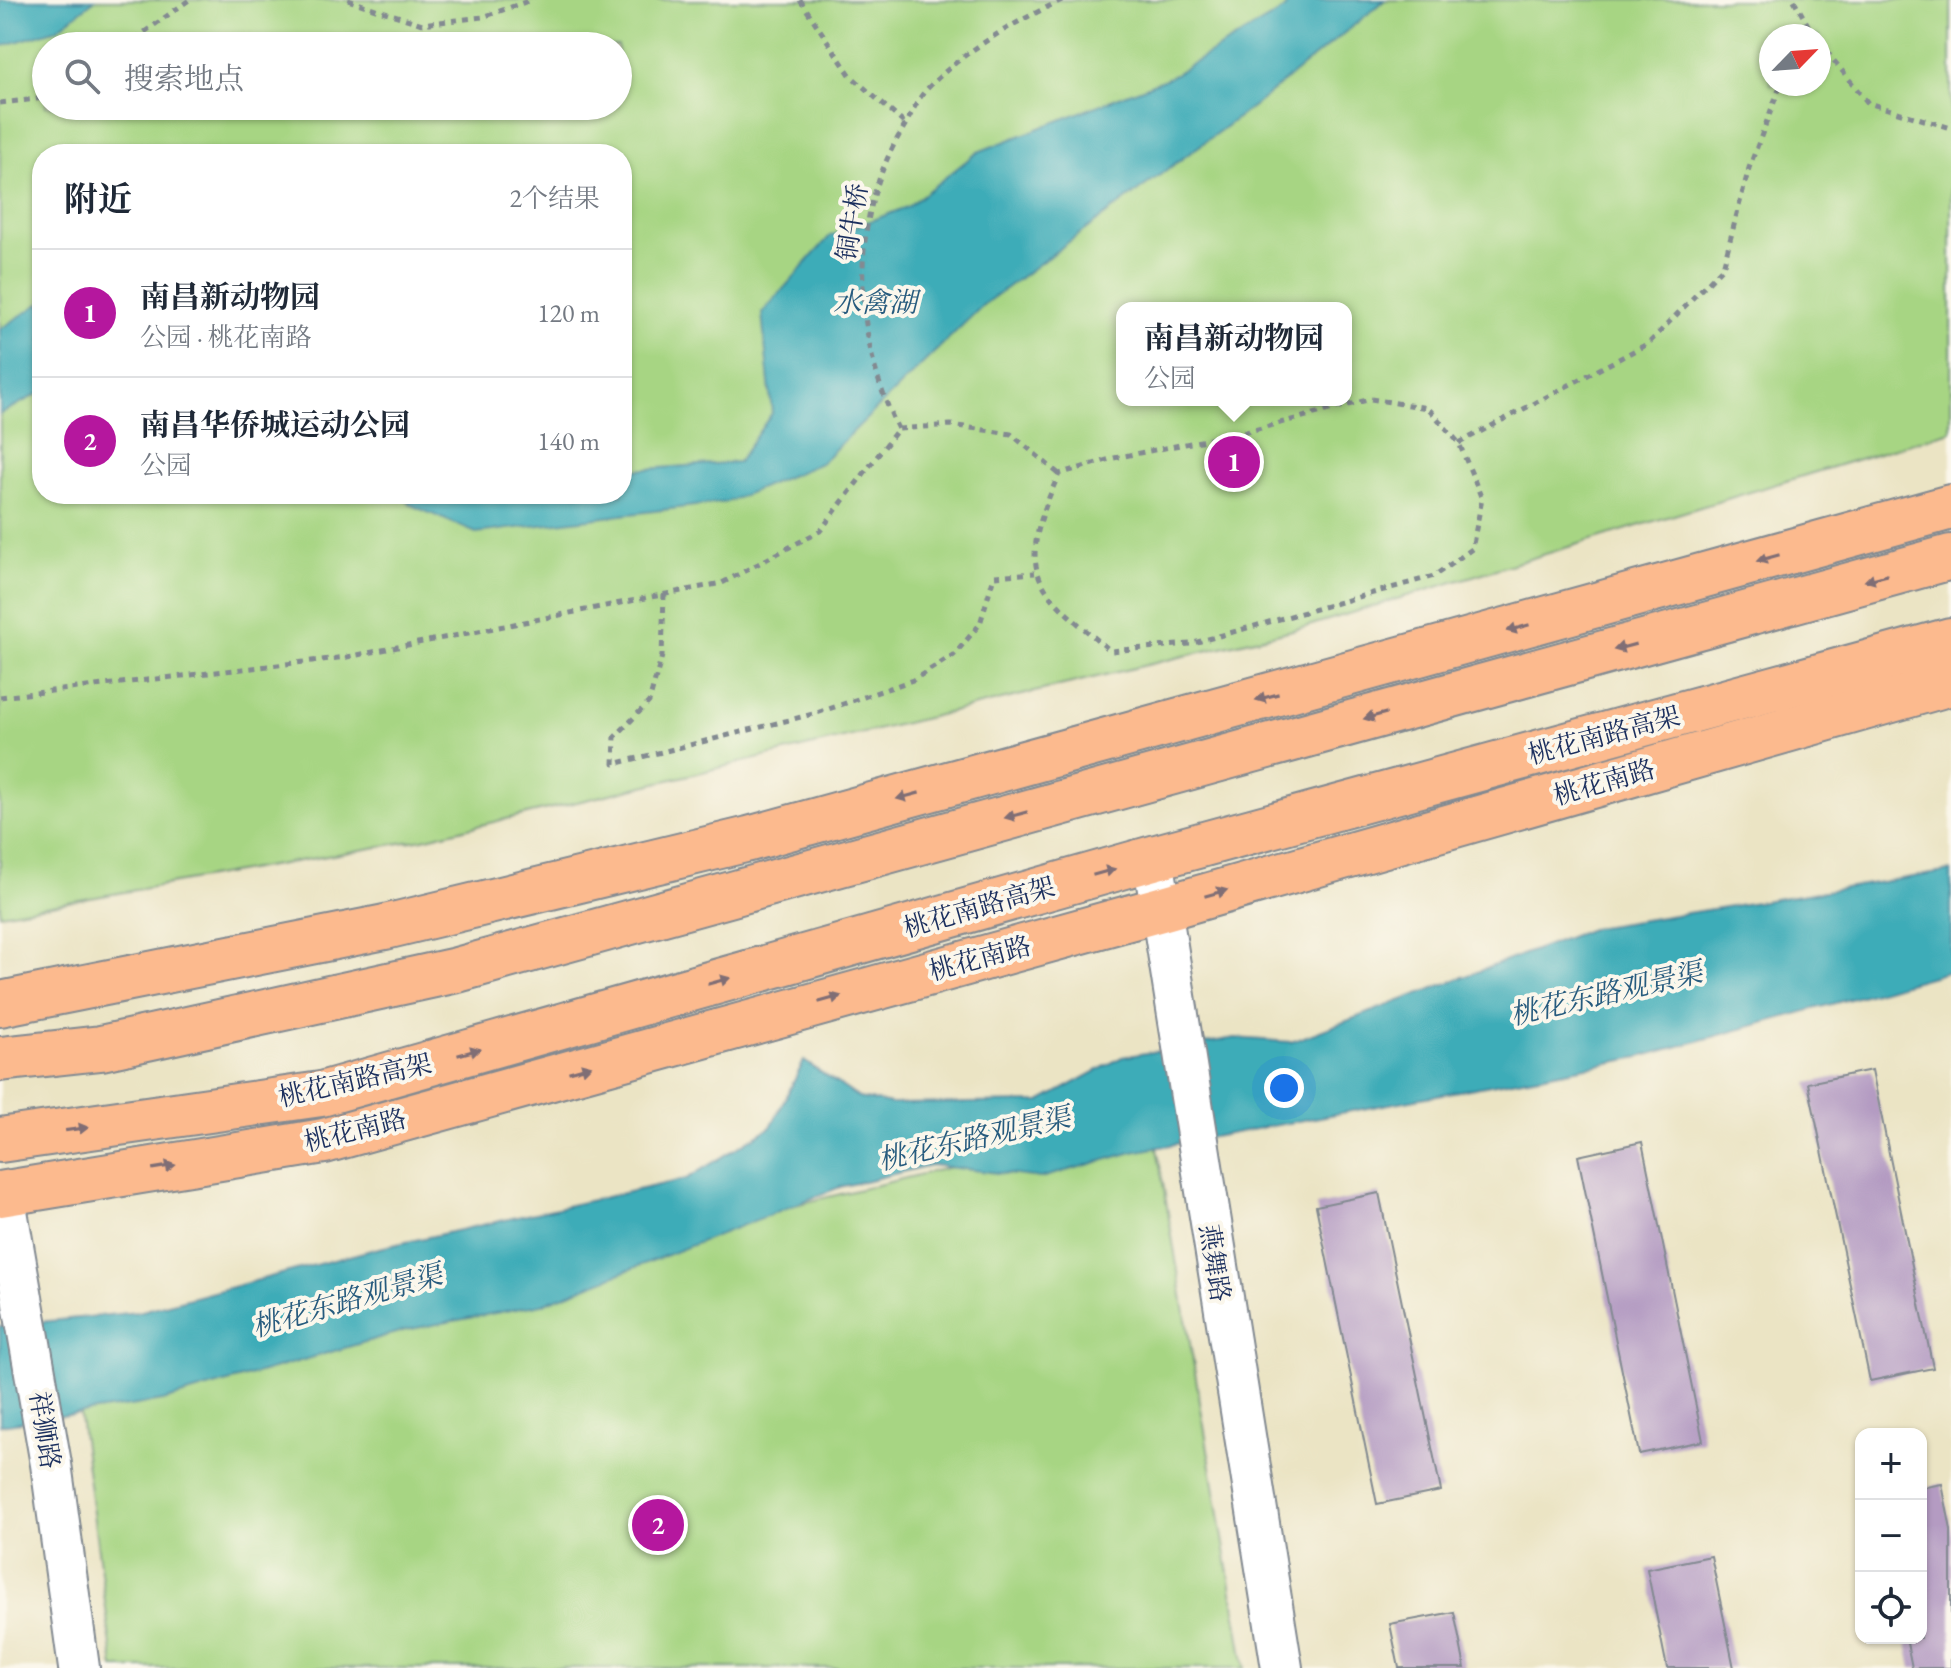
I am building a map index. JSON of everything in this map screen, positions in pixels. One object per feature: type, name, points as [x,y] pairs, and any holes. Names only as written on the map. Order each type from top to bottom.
[{"type":"main road","points":[[0,1004],[385,927],[749,839],[1951,507]]},
{"type":"main road","points":[[0,1059],[101,1048],[457,970],[1951,557]]},
{"type":"main road","name":"桃花南路高架","points":[[0,1140],[321,1094],[1153,858],[1951,640]]},
{"type":"main road","name":"桃花南路","points":[[2,1194],[324,1141],[1161,909],[1951,683]]},
{"type":"street","name":"燕舞路","points":[[1153,858],[1199,1164],[1282,1668]]},
{"type":"street","name":"祥狮路","points":[[2,1194],[22,1286],[51,1464],[79,1668]]},
{"type":"path","points":[[144,32],[189,0]]},
{"type":"path","points":[[348,0],[422,24],[483,17],[531,0]]},
{"type":"path","points":[[800,0],[851,76],[905,124]]},
{"type":"path","name":"铜牛桥","points":[[898,429],[878,388],[865,330],[861,249],[883,159],[924,91],[1004,27],[1062,0]]},
{"type":"path","points":[[1794,0],[1804,23]]},
{"type":"path","points":[[1831,57],[1868,103],[1951,128]]},
{"type":"path","points":[[1459,443],[1649,343],[1723,267],[1749,168],[1776,96]]},
{"type":"path","points":[[0,103],[32,100]]},
{"type":"path","points":[[1344,406],[1246,432],[1114,458],[1059,474],[1037,523],[1035,573],[1059,609],[1111,651],[1190,644],[1434,576],[1472,549],[1482,499],[1459,443],[1428,408],[1371,399],[1352,404]]},
{"type":"path","points":[[0,697],[347,657],[722,583],[820,531],[898,429],[951,425],[1011,434],[1059,474]]},
{"type":"path","points":[[664,594],[662,656],[649,702],[615,737],[614,764],[817,713],[913,680],[954,655],[980,624],[994,576],[1035,573]]},
{"type":"green space","points":[[0,0],[1951,0],[1951,431],[1305,627],[423,839],[0,914]]},
{"type":"green space","points":[[1154,1130],[1245,1668],[114,1668],[75,1381],[1029,1148]]},
{"type":"water","points":[[0,0],[95,0],[57,29],[32,32],[32,37],[0,47]]},
{"type":"water","name":"水禽湖","points":[[1287,0],[1385,0],[1255,105],[983,305],[821,463],[727,502],[476,533],[410,504],[632,504],[632,470],[738,462],[772,413],[762,313],[830,236],[907,207],[978,152],[1168,78],[1285,9]]},
{"type":"water","points":[[32,308],[32,397],[0,414],[0,329]]},
{"type":"water","name":"桃花东路观景渠","points":[[1951,871],[1951,971],[1640,1057],[1133,1152],[1041,1178],[931,1165],[840,1187],[542,1304],[406,1330],[163,1401],[0,1425],[0,1326],[138,1312],[375,1249],[686,1179],[771,1127],[804,1061],[859,1098],[892,1104],[1040,1102],[1122,1057],[1235,1038],[1291,1042],[1593,928]]},
{"type":"building","points":[[1872,1070],[1933,1368],[1870,1381],[1808,1083]]},
{"type":"building","points":[[1642,1142],[1703,1441],[1639,1454],[1578,1156]]},
{"type":"building","points":[[1379,1193],[1441,1491],[1377,1504],[1316,1206]]},
{"type":"building","points":[[1942,1484],[1951,1530],[1951,1668],[1912,1668],[1907,1644],[1927,1644],[1927,1487]]},
{"type":"building","points":[[1711,1556],[1734,1668],[1667,1668],[1647,1569]]},
{"type":"building","points":[[1454,1612],[1465,1668],[1399,1668],[1390,1624]]},
{"type":"place","name":"南昌新动物园","points":[[1234,462]]},
{"type":"place","name":"南昌华侨城运动公园","points":[[658,1525]]}]
